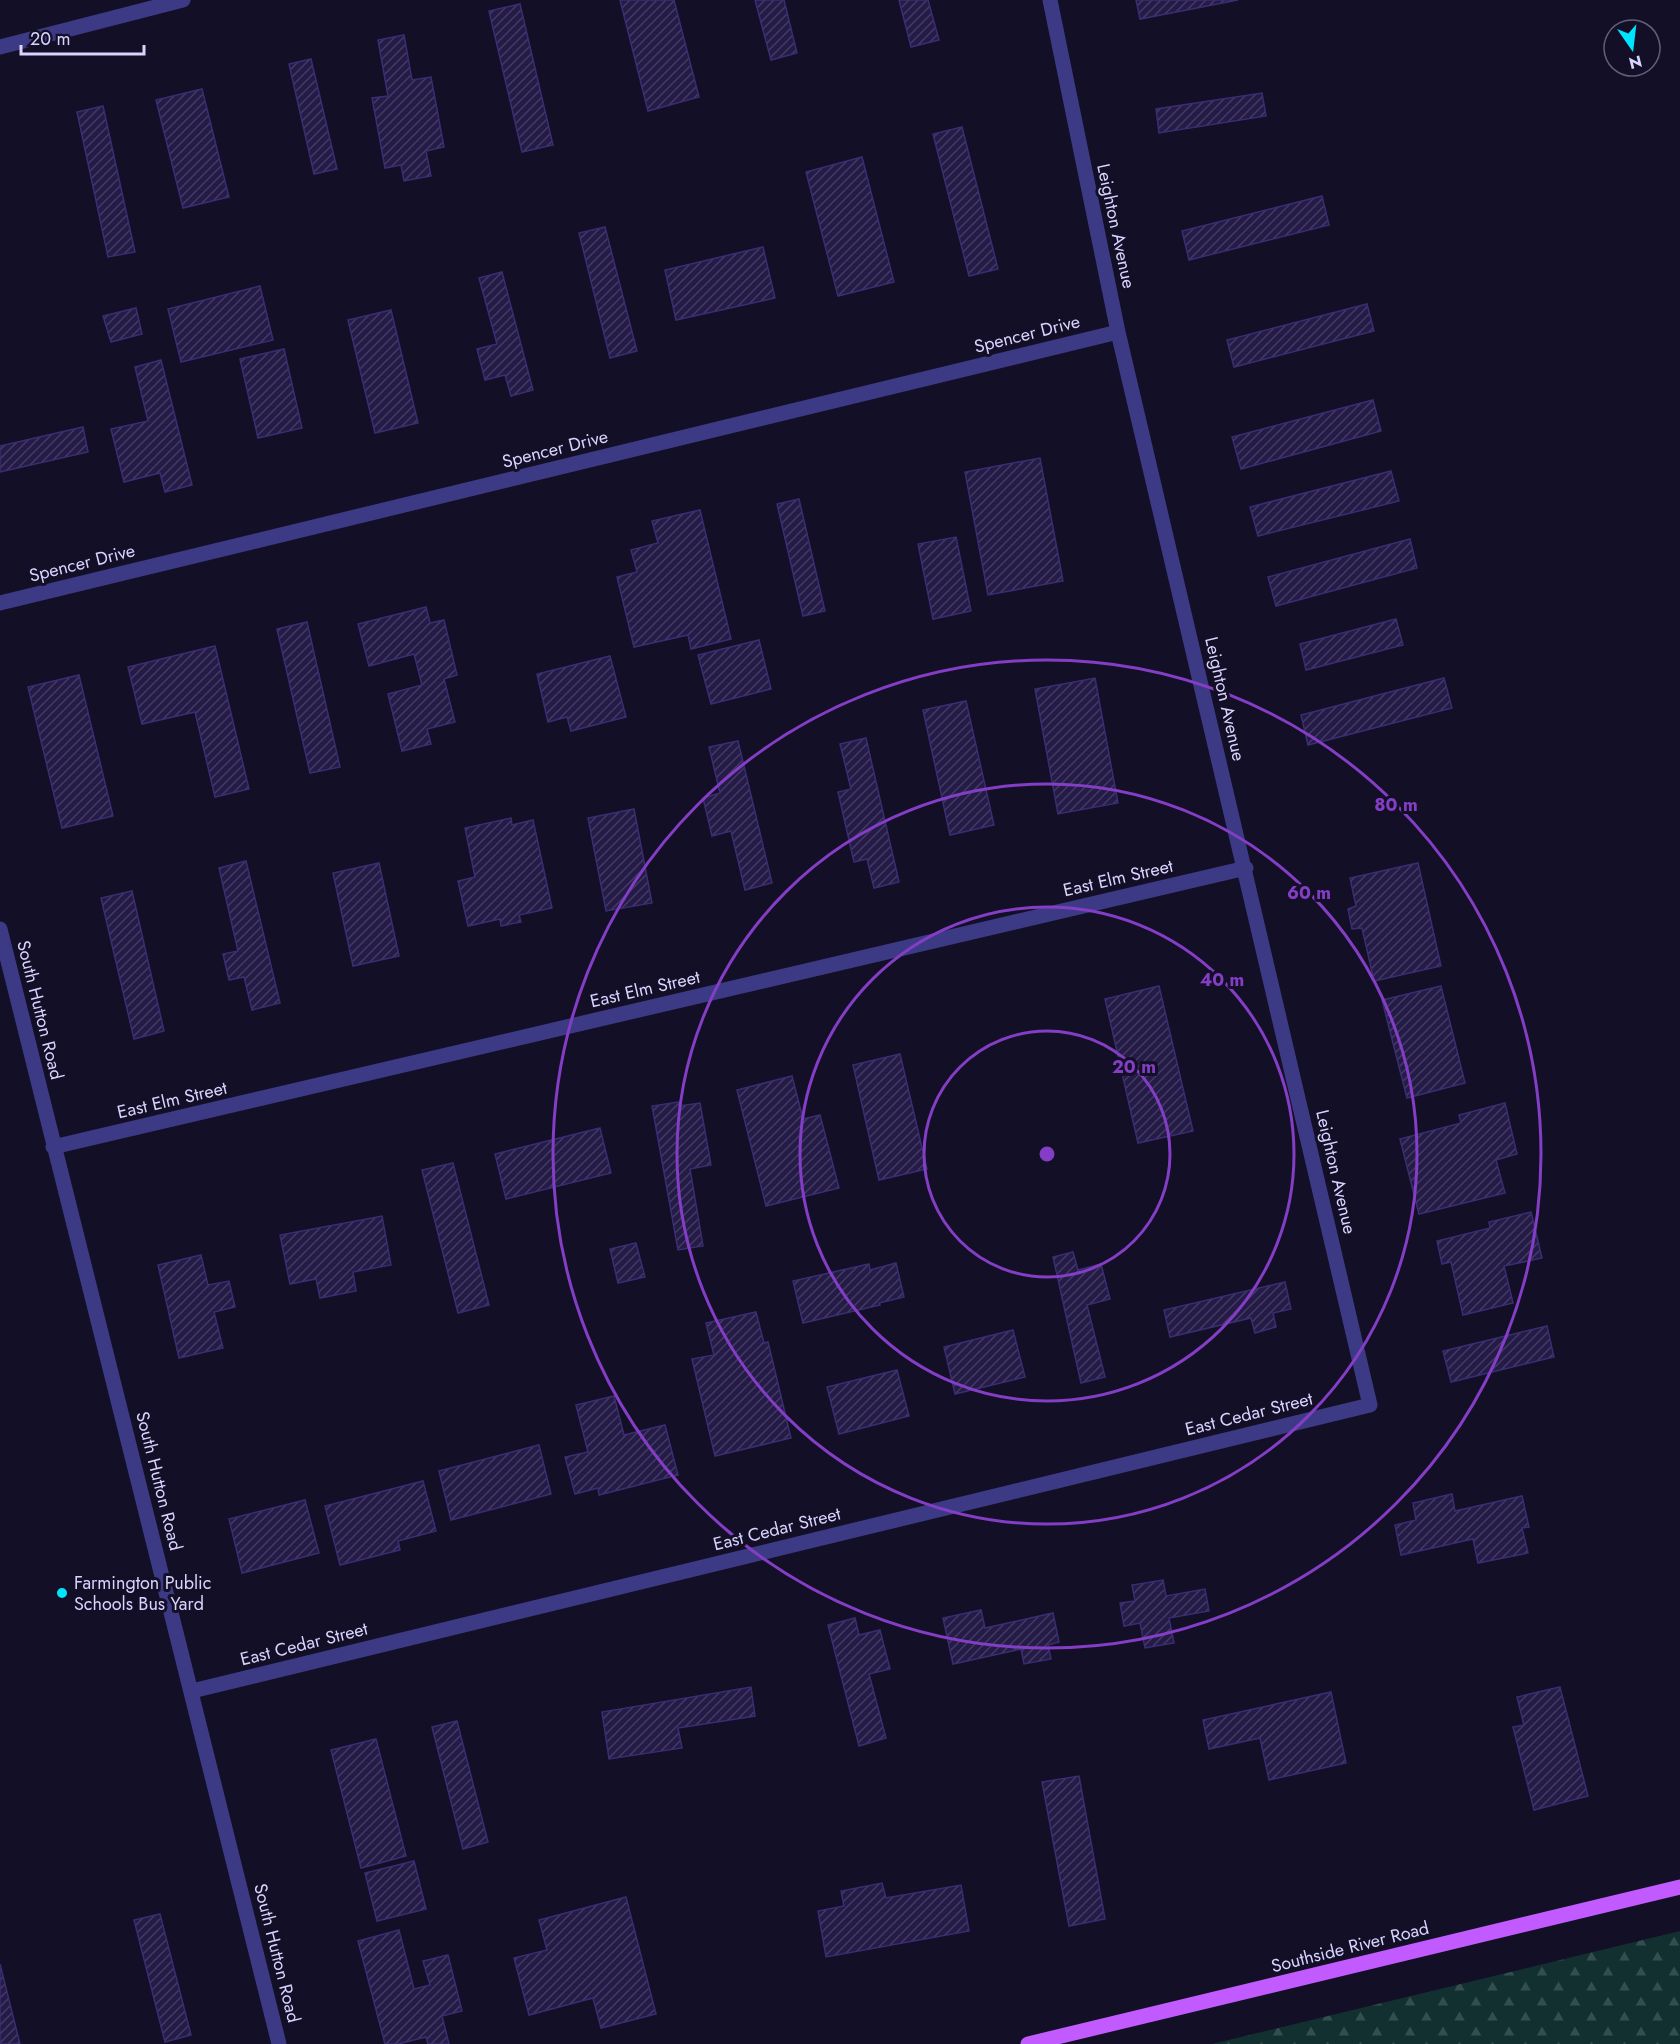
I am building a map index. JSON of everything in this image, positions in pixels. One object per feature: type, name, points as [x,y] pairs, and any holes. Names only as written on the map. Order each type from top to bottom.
[{"type":"main road","name":"Southside River Road","points":[[1028,2044],[1680,1887]]},
{"type":"street","points":[[0,47],[183,0]]},
{"type":"street","name":"Leighton Avenue","points":[[1050,0],[1118,333],[1246,868],[1370,1405]]},
{"type":"street","name":"Spencer Drive","points":[[0,603],[1118,333]]},
{"type":"street","name":"East Elm Street","points":[[53,1147],[1246,868]]},
{"type":"street","name":"South Hutton Road","points":[[0,929],[279,2044]]},
{"type":"street","name":"East Cedar Street","points":[[192,1691],[1370,1405]]},
{"type":"green space","points":[[1680,1931],[1680,2044],[1212,2044]]},
{"type":"building","points":[[620,0],[674,0],[699,97],[648,111]]},
{"type":"building","points":[[755,0],[784,0],[797,53],[771,60]]},
{"type":"building","points":[[899,0],[928,0],[939,40],[911,47]]},
{"type":"building","points":[[1136,0],[1238,0],[1140,19]]},
{"type":"building","points":[[520,4],[553,145],[522,152],[489,11]]},
{"type":"building","points":[[404,35],[412,80],[431,77],[444,147],[426,151],[431,176],[404,181],[401,165],[385,168],[372,98],[388,96],[378,40]]},
{"type":"building","points":[[311,59],[337,169],[314,174],[289,64]]},
{"type":"building","points":[[202,89],[229,197],[183,208],[156,100]]},
{"type":"building","points":[[1262,93],[1266,116],[1159,133],[1156,109]]},
{"type":"building","points":[[103,106],[135,252],[108,257],[77,112]]},
{"type":"building","points":[[962,127],[998,269],[969,276],[933,134]]},
{"type":"building","points":[[862,157],[894,282],[838,296],[806,172]]},
{"type":"building","points":[[1322,196],[1329,225],[1189,260],[1182,231]]},
{"type":"building","points":[[605,227],[637,351],[610,358],[579,233]]},
{"type":"building","points":[[763,247],[775,298],[676,320],[665,270]]},
{"type":"building","points":[[502,272],[533,390],[511,396],[505,375],[485,380],[477,349],[497,344],[479,278]]},
{"type":"building","points":[[260,286],[273,340],[181,362],[168,309]]},
{"type":"building","points":[[1367,304],[1374,331],[1234,367],[1227,340]]},
{"type":"building","points":[[136,308],[142,334],[111,342],[103,316]]},
{"type":"building","points":[[391,310],[418,423],[375,433],[348,320]]},
{"type":"building","points":[[284,349],[302,428],[258,438],[240,359]]},
{"type":"building","points":[[161,360],[192,485],[165,492],[160,473],[124,482],[111,429],[148,421],[135,367]]},
{"type":"building","points":[[1373,400],[1381,431],[1241,469],[1232,437]]},
{"type":"building","points":[[83,427],[88,452],[0,472],[0,446]]},
{"type":"building","points":[[1040,458],[1063,581],[988,595],[965,472]]},
{"type":"building","points":[[1391,471],[1399,501],[1258,536],[1250,507]]},
{"type":"building","points":[[799,499],[825,611],[803,616],[777,504]]},
{"type":"building","points":[[700,510],[731,639],[691,649],[688,635],[634,647],[617,577],[637,572],[631,550],[658,543],[652,521]]},
{"type":"building","points":[[956,537],[971,611],[933,619],[918,544]]},
{"type":"building","points":[[1410,539],[1417,568],[1276,606],[1268,577]]},
{"type":"building","points":[[426,607],[430,623],[444,620],[457,675],[444,679],[455,722],[427,729],[431,744],[402,751],[388,694],[422,685],[414,654],[369,666],[358,624]]},
{"type":"building","points":[[1396,619],[1403,645],[1306,670],[1300,644]]},
{"type":"building","points":[[307,622],[340,767],[310,773],[277,629]]},
{"type":"building","points":[[759,640],[771,689],[711,704],[698,655]]},
{"type":"building","points":[[215,646],[249,789],[215,797],[195,712],[142,724],[128,667]]},
{"type":"building","points":[[610,656],[626,717],[571,731],[567,717],[548,722],[537,674]]},
{"type":"building","points":[[79,675],[113,816],[62,828],[28,687]]},
{"type":"building","points":[[1095,678],[1118,803],[1058,814],[1035,689]]},
{"type":"building","points":[[1444,678],[1452,708],[1308,745],[1301,715]]},
{"type":"building","points":[[966,701],[994,825],[950,835],[923,710]]},
{"type":"building","points":[[866,738],[899,882],[874,888],[867,859],[854,862],[838,792],[851,789],[840,744]]},
{"type":"building","points":[[738,741],[772,883],[745,890],[731,831],[712,836],[703,798],[720,793],[709,747]]},
{"type":"building","points":[[634,809],[652,903],[606,911],[588,818]]},
{"type":"building","points":[[511,818],[512,825],[533,820],[552,908],[519,915],[521,922],[501,926],[500,919],[468,926],[458,881],[475,877],[465,828]]},
{"type":"building","points":[[246,861],[280,1003],[252,1010],[244,977],[229,980],[223,954],[238,951],[219,868]]},
{"type":"building","points":[[379,863],[399,956],[353,966],[333,873]]},
{"type":"building","points":[[1418,863],[1441,966],[1374,981],[1362,928],[1352,929],[1348,909],[1356,906],[1350,878]]},
{"type":"building","points":[[132,891],[164,1031],[134,1039],[101,898]]},
{"type":"building","points":[[1159,986],[1193,1131],[1138,1143],[1105,999]]},
{"type":"building","points":[[1441,986],[1465,1083],[1407,1098],[1382,1000]]},
{"type":"building","points":[[900,1054],[927,1169],[879,1180],[853,1065]]},
{"type":"building","points":[[792,1076],[803,1119],[820,1115],[839,1188],[766,1206],[737,1090]]},
{"type":"building","points":[[678,1102],[679,1106],[700,1103],[711,1165],[690,1169],[703,1246],[678,1250],[652,1106]]},
{"type":"building","points":[[1505,1103],[1517,1154],[1496,1160],[1505,1193],[1419,1214],[1400,1139],[1461,1123],[1459,1115]]},
{"type":"building","points":[[600,1128],[611,1173],[506,1199],[495,1154]]},
{"type":"building","points":[[453,1163],[489,1305],[458,1313],[422,1170]]},
{"type":"building","points":[[1531,1212],[1542,1258],[1504,1266],[1513,1303],[1463,1315],[1451,1262],[1442,1264],[1437,1241],[1490,1228],[1489,1222]]},
{"type":"building","points":[[382,1216],[391,1265],[353,1272],[356,1291],[320,1298],[316,1279],[290,1284],[280,1235]]},
{"type":"building","points":[[636,1243],[645,1277],[618,1283],[610,1249]]},
{"type":"building","points":[[1073,1252],[1078,1270],[1101,1264],[1110,1299],[1087,1305],[1105,1377],[1081,1383],[1053,1257]]},
{"type":"building","points":[[201,1255],[208,1285],[229,1281],[235,1307],[214,1312],[223,1348],[179,1358],[158,1265]]},
{"type":"building","points":[[896,1263],[904,1297],[803,1323],[793,1281],[869,1264],[870,1270]]},
{"type":"building","points":[[1285,1282],[1291,1309],[1273,1313],[1276,1327],[1255,1333],[1251,1318],[1170,1337],[1164,1310]]},
{"type":"building","points":[[756,1312],[764,1343],[768,1342],[791,1438],[715,1456],[692,1359],[714,1355],[706,1323]]},
{"type":"building","points":[[1547,1326],[1554,1357],[1451,1382],[1443,1351]]},
{"type":"building","points":[[1013,1330],[1025,1377],[955,1394],[944,1347]]},
{"type":"building","points":[[897,1370],[909,1416],[839,1434],[827,1387]]},
{"type":"building","points":[[614,1396],[624,1435],[665,1425],[678,1475],[599,1495],[598,1488],[575,1494],[565,1457],[588,1452],[576,1405]]},
{"type":"building","points":[[539,1445],[551,1494],[451,1520],[439,1471]]},
{"type":"building","points":[[423,1481],[436,1531],[398,1541],[400,1550],[340,1565],[325,1506]]},
{"type":"building","points":[[1452,1494],[1455,1511],[1522,1496],[1529,1527],[1522,1528],[1528,1553],[1478,1563],[1473,1539],[1401,1555],[1395,1525],[1416,1520],[1413,1503]]},
{"type":"building","points":[[305,1500],[319,1553],[242,1573],[229,1519]]},
{"type":"building","points":[[1163,1580],[1166,1596],[1205,1589],[1209,1611],[1169,1618],[1174,1643],[1145,1648],[1140,1623],[1124,1626],[1120,1603],[1135,1601],[1132,1585]]},
{"type":"building","points":[[981,1610],[985,1628],[1053,1613],[1059,1642],[1048,1645],[1051,1659],[1024,1664],[1021,1649],[953,1664],[943,1618]]},
{"type":"building","points":[[855,1618],[859,1635],[880,1630],[890,1669],[869,1674],[886,1738],[859,1746],[828,1625]]},
{"type":"building","points":[[751,1687],[755,1716],[678,1728],[682,1748],[609,1759],[602,1712]]},
{"type":"building","points":[[1560,1687],[1588,1796],[1534,1810],[1513,1727],[1524,1725],[1517,1697]]},
{"type":"building","points":[[1331,1692],[1346,1763],[1269,1780],[1260,1738],[1209,1749],[1203,1720]]},
{"type":"building","points":[[457,1721],[488,1842],[463,1849],[432,1727]]},
{"type":"building","points":[[376,1739],[406,1856],[361,1868],[331,1750]]},
{"type":"building","points":[[1079,1776],[1105,1919],[1069,1926],[1042,1782]]},
{"type":"building","points":[[414,1861],[426,1909],[377,1921],[365,1873]]},
{"type":"building","points":[[882,1883],[886,1898],[961,1885],[969,1931],[826,1957],[818,1911],[844,1906],[841,1891]]},
{"type":"building","points":[[626,1897],[656,2014],[601,2028],[593,1998],[529,2015],[514,1958],[547,1950],[539,1920]]},
{"type":"building","points":[[160,1914],[191,2035],[165,2042],[134,1920]]},
{"type":"building","points":[[399,1930],[414,1989],[430,1985],[423,1961],[448,1955],[462,2011],[442,2016],[449,2044],[428,2044],[426,2037],[398,2044],[385,2044],[358,1941]]},
{"type":"building","points":[[0,1964],[20,2044],[0,2044]]},
{"type":"place","name":"Farmington Public Schools Bus Yard","points":[[62,1593]]}]
